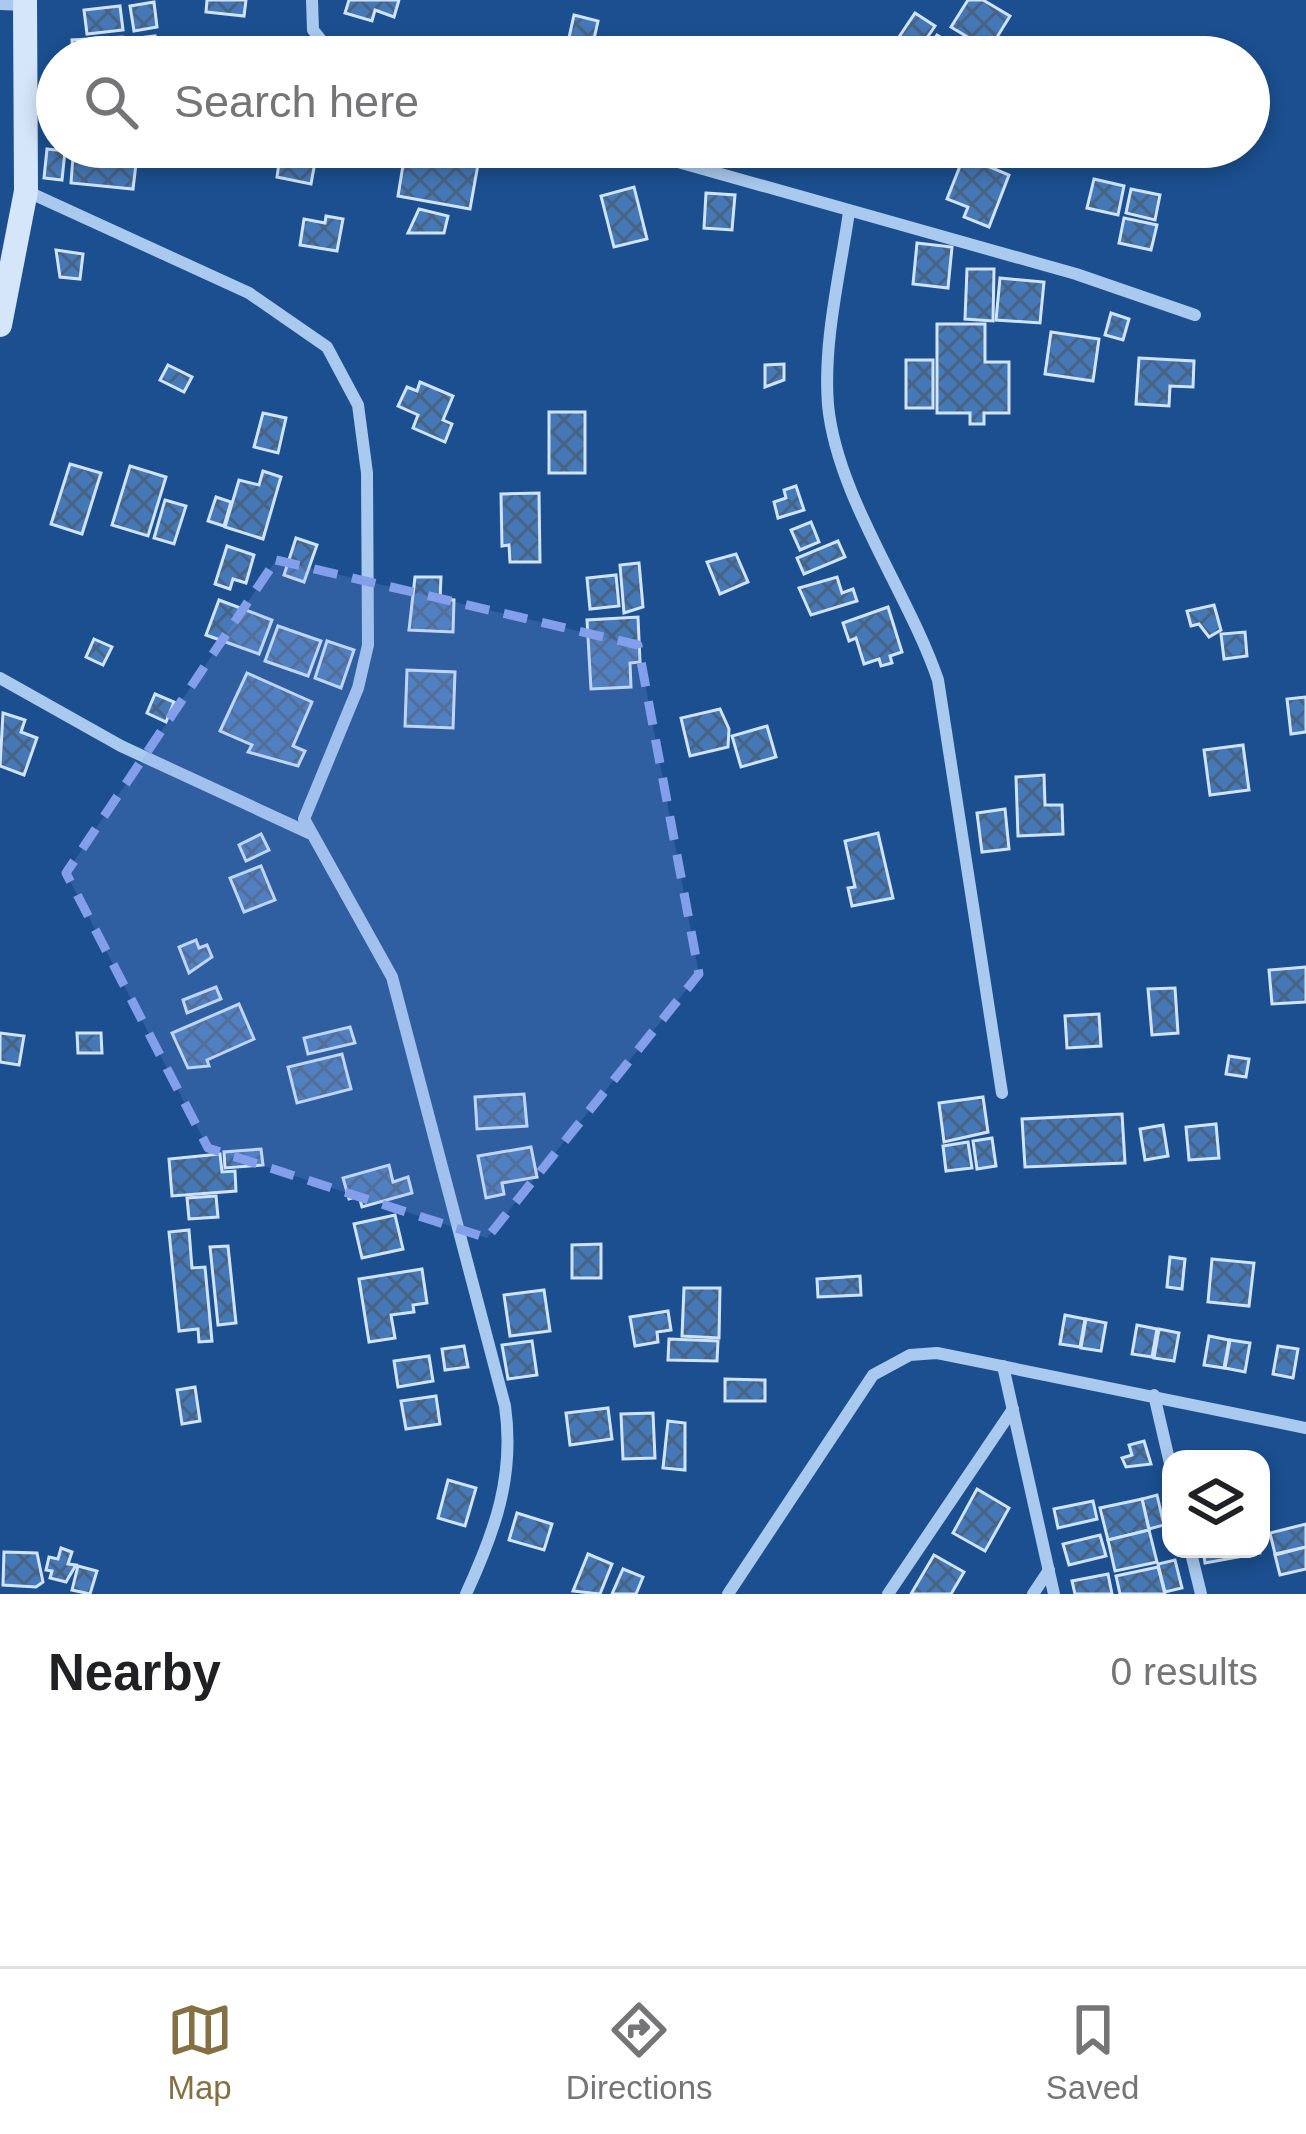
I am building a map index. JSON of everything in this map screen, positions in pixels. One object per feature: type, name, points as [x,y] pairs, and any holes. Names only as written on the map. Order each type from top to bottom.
[{"type":"street","points":[[312,0],[313,30],[318,36]]},
{"type":"street","points":[[0,326],[26,191],[17,3]]},
{"type":"street","points":[[697,168],[1076,274],[1195,315]]},
{"type":"street","points":[[26,191],[249,293],[328,347],[358,405],[367,472],[368,646],[358,688],[308,806],[309,833],[392,977],[505,1406],[512,1449],[507,1480],[494,1533],[466,1594]]},
{"type":"street","points":[[849,212],[829,352],[828,407],[842,464],[919,624],[938,680],[1002,1093]]},
{"type":"street","points":[[0,678],[121,746],[309,833]]},
{"type":"street","points":[[728,1594],[873,1376],[910,1355],[938,1353],[1306,1428]]},
{"type":"street","points":[[1003,1366],[1054,1594]]},
{"type":"street","points":[[1154,1395],[1167,1450]]},
{"type":"street","points":[[888,1594],[1012,1409]]},
{"type":"street","points":[[1192,1558],[1201,1594]]},
{"type":"street","points":[[1033,1594],[1049,1570]]},
{"type":"highlighted area","points":[[276,560],[638,645],[699,974],[487,1238],[208,1148],[66,873]]},
{"type":"building","points":[[207,0],[246,0],[244,16],[206,12]]},
{"type":"building","points":[[349,0],[399,0],[394,17],[375,10],[372,21],[345,13]]},
{"type":"building","points":[[968,0],[983,0],[1010,16],[998,36],[966,36],[951,27]]},
{"type":"building","points":[[154,2],[157,27],[134,31],[130,6]]},
{"type":"building","points":[[120,6],[123,30],[87,34],[84,10]]},
{"type":"building","points":[[915,13],[935,26],[928,36],[900,36]]},
{"type":"building","points":[[574,15],[598,21],[595,36],[569,36]]},
{"type":"building","points":[[45,168],[63,168],[62,180],[44,178]]},
{"type":"building","points":[[72,168],[136,168],[133,189],[71,183]]},
{"type":"building","points":[[278,168],[314,168],[311,184],[277,177]]},
{"type":"building","points":[[403,168],[477,168],[470,209],[398,196]]},
{"type":"building","points":[[959,168],[992,168],[1009,175],[989,227],[964,217],[968,207],[947,199]]},
{"type":"building","points":[[1094,179],[1124,186],[1118,215],[1087,208]]},
{"type":"building","points":[[634,187],[647,239],[614,247],[601,196]]},
{"type":"building","points":[[1131,189],[1160,195],[1155,220],[1126,213]]},
{"type":"building","points":[[706,193],[735,195],[732,230],[704,228]]},
{"type":"building","points":[[419,209],[448,216],[444,233],[408,233]]},
{"type":"building","points":[[326,216],[343,219],[337,251],[300,245],[304,219],[325,223]]},
{"type":"building","points":[[1124,218],[1157,225],[1151,250],[1119,243]]},
{"type":"building","points":[[917,243],[952,247],[948,288],[913,284]]},
{"type":"building","points":[[56,250],[83,254],[80,279],[60,277]]},
{"type":"building","points":[[967,269],[994,269],[993,321],[965,319]]},
{"type":"building","points":[[1000,278],[1044,282],[1040,323],[996,320]]},
{"type":"building","points":[[1111,313],[1129,319],[1123,340],[1105,335]]},
{"type":"building","points":[[937,324],[985,324],[985,362],[1009,362],[1009,413],[984,413],[984,424],[970,424],[970,413],[937,413]]},
{"type":"building","points":[[1051,332],[1099,339],[1093,381],[1045,374]]},
{"type":"building","points":[[1139,358],[1194,361],[1193,387],[1170,386],[1169,406],[1136,404]]},
{"type":"building","points":[[906,360],[933,360],[933,408],[906,408]]},
{"type":"building","points":[[784,364],[784,380],[765,387],[765,365]]},
{"type":"building","points":[[168,365],[192,377],[184,392],[160,380]]},
{"type":"building","points":[[420,382],[453,396],[443,420],[452,424],[445,442],[413,428],[418,415],[398,406],[407,387],[417,391]]},
{"type":"building","points":[[549,412],[585,412],[585,473],[549,473]]},
{"type":"building","points":[[263,413],[286,418],[278,453],[254,447]]},
{"type":"building","points":[[70,464],[101,473],[82,534],[51,524]]},
{"type":"building","points":[[130,466],[166,477],[148,536],[112,525]]},
{"type":"building","points":[[263,471],[281,477],[263,539],[225,527],[239,480],[259,485]]},
{"type":"building","points":[[796,486],[804,510],[778,518],[774,502],[786,498],[784,490]]},
{"type":"building","points":[[539,493],[540,562],[510,562],[509,545],[502,546],[501,494]]},
{"type":"building","points":[[216,497],[231,502],[224,526],[208,521]]},
{"type":"building","points":[[165,500],[186,506],[174,544],[154,538]]},
{"type":"building","points":[[811,522],[819,542],[800,550],[791,530]]},
{"type":"building","points":[[296,538],[317,545],[304,582],[284,575]]},
{"type":"building","points":[[838,541],[845,557],[804,574],[797,558]]},
{"type":"building","points":[[227,546],[254,555],[246,583],[233,579],[230,589],[215,584]]},
{"type":"building","points":[[736,554],[748,582],[720,594],[707,562]]},
{"type":"building","points":[[639,563],[643,607],[624,613],[620,565]]},
{"type":"building","points":[[616,575],[619,606],[590,609],[587,578]]},
{"type":"building","points":[[415,577],[441,577],[440,599],[454,600],[453,632],[409,630]]},
{"type":"building","points":[[837,577],[842,593],[853,589],[857,601],[811,615],[799,588]]},
{"type":"building","points":[[219,600],[272,620],[259,654],[206,635]]},
{"type":"building","points":[[1214,605],[1221,630],[1209,637],[1199,624],[1191,626],[1187,611]]},
{"type":"building","points":[[888,607],[902,652],[890,656],[892,663],[881,666],[879,659],[864,664],[856,638],[849,641],[843,623]]},
{"type":"building","points":[[638,617],[640,662],[630,663],[631,687],[591,689],[587,620]]},
{"type":"building","points":[[278,626],[321,641],[308,676],[265,661]]},
{"type":"building","points":[[1245,632],[1247,656],[1224,659],[1221,634]]},
{"type":"building","points":[[94,639],[112,647],[103,665],[86,657]]},
{"type":"building","points":[[327,641],[354,650],[341,688],[315,678]]},
{"type":"building","points":[[407,670],[455,672],[453,728],[405,726]]},
{"type":"building","points":[[247,673],[312,702],[293,746],[305,751],[298,766],[248,752],[252,745],[220,731]]},
{"type":"building","points":[[155,694],[174,702],[166,722],[147,713]]},
{"type":"building","points":[[1306,697],[1306,732],[1291,734],[1287,699]]},
{"type":"building","points":[[720,709],[729,729],[728,747],[690,756],[681,718]]},
{"type":"building","points":[[3,713],[25,720],[21,732],[37,738],[24,775],[0,766]]},
{"type":"building","points":[[767,726],[776,757],[741,767],[732,736]]},
{"type":"building","points":[[1243,745],[1249,790],[1210,795],[1204,750]]},
{"type":"building","points":[[1044,775],[1045,805],[1062,805],[1063,834],[1018,836],[1016,777]]},
{"type":"building","points":[[1005,809],[1009,849],[982,852],[977,813]]},
{"type":"building","points":[[878,833],[893,898],[852,906],[848,888],[855,887],[845,841]]},
{"type":"building","points":[[261,834],[269,850],[246,861],[239,845]]},
{"type":"building","points":[[261,866],[275,900],[244,912],[230,878]]},
{"type":"building","points":[[196,940],[199,948],[207,945],[212,957],[189,973],[179,947]]},
{"type":"building","points":[[1306,967],[1306,1002],[1272,1004],[1269,970]]},
{"type":"building","points":[[216,987],[221,999],[187,1013],[183,1000]]},
{"type":"building","points":[[1175,988],[1178,1033],[1152,1035],[1148,989]]},
{"type":"building","points":[[239,1004],[254,1039],[207,1060],[209,1066],[188,1068],[172,1033]]},
{"type":"building","points":[[1099,1014],[1101,1046],[1067,1048],[1065,1016]]},
{"type":"building","points":[[350,1027],[355,1043],[308,1054],[304,1038]]},
{"type":"building","points":[[0,1033],[24,1036],[19,1065],[0,1062]]},
{"type":"building","points":[[77,1033],[101,1033],[102,1053],[78,1053]]},
{"type":"building","points":[[342,1054],[351,1089],[297,1103],[288,1067]]},
{"type":"building","points":[[1229,1056],[1249,1059],[1246,1077],[1226,1074]]},
{"type":"building","points":[[524,1094],[527,1126],[477,1129],[475,1097]]},
{"type":"building","points":[[983,1097],[988,1132],[944,1142],[939,1103]]},
{"type":"building","points":[[1122,1114],[1125,1163],[1025,1167],[1022,1119]]},
{"type":"building","points":[[1216,1124],[1219,1158],[1189,1160],[1186,1127]]},
{"type":"building","points":[[1163,1125],[1168,1156],[1145,1160],[1140,1129]]},
{"type":"building","points":[[992,1138],[996,1166],[977,1169],[973,1141]]},
{"type":"building","points":[[968,1142],[972,1168],[946,1171],[943,1146]]},
{"type":"building","points":[[531,1147],[537,1177],[502,1183],[504,1194],[486,1198],[478,1156]]},
{"type":"building","points":[[261,1149],[263,1165],[225,1168],[224,1152]]},
{"type":"building","points":[[220,1154],[222,1172],[235,1171],[236,1191],[172,1196],[169,1159]]},
{"type":"building","points":[[389,1165],[393,1182],[408,1177],[412,1193],[362,1207],[359,1196],[349,1199],[343,1178]]},
{"type":"building","points":[[216,1196],[218,1217],[189,1219],[187,1198]]},
{"type":"building","points":[[395,1215],[403,1249],[362,1258],[354,1224]]},
{"type":"building","points":[[189,1230],[192,1268],[205,1267],[212,1341],[199,1342],[198,1329],[179,1331],[169,1232]]},
{"type":"building","points":[[601,1244],[601,1278],[572,1278],[572,1245]]},
{"type":"building","points":[[228,1246],[236,1323],[218,1325],[210,1247]]},
{"type":"building","points":[[1170,1257],[1185,1259],[1182,1289],[1167,1287]]},
{"type":"building","points":[[1212,1259],[1254,1263],[1249,1306],[1208,1302]]},
{"type":"building","points":[[422,1269],[427,1303],[413,1305],[414,1312],[391,1315],[395,1338],[369,1342],[359,1279]]},
{"type":"building","points":[[860,1276],[861,1295],[818,1297],[817,1279]]},
{"type":"building","points":[[684,1288],[720,1288],[719,1338],[682,1336]]},
{"type":"building","points":[[544,1290],[550,1331],[510,1336],[504,1295]]},
{"type":"building","points":[[668,1311],[671,1330],[657,1332],[658,1342],[635,1346],[630,1317]]},
{"type":"building","points":[[1065,1315],[1085,1319],[1080,1347],[1060,1344]]},
{"type":"building","points":[[1086,1319],[1106,1323],[1101,1351],[1081,1348]]},
{"type":"building","points":[[1137,1325],[1157,1329],[1152,1357],[1132,1354]]},
{"type":"building","points":[[1159,1329],[1179,1333],[1174,1361],[1154,1358]]},
{"type":"building","points":[[1209,1336],[1229,1340],[1224,1368],[1204,1365]]},
{"type":"building","points":[[669,1339],[718,1341],[717,1361],[668,1360]]},
{"type":"building","points":[[1230,1340],[1250,1343],[1245,1372],[1225,1368]]},
{"type":"building","points":[[532,1341],[537,1375],[508,1379],[502,1345]]},
{"type":"building","points":[[464,1346],[468,1367],[445,1370],[442,1349]]},
{"type":"building","points":[[1278,1346],[1298,1349],[1293,1378],[1273,1374]]},
{"type":"building","points":[[429,1356],[433,1381],[398,1387],[394,1361]]},
{"type":"building","points":[[725,1379],[765,1380],[765,1401],[725,1401]]},
{"type":"building","points":[[195,1387],[200,1421],[182,1424],[177,1390]]},
{"type":"building","points":[[436,1396],[440,1424],[406,1429],[401,1401]]},
{"type":"building","points":[[608,1408],[612,1439],[570,1445],[566,1413]]},
{"type":"building","points":[[653,1413],[655,1458],[623,1459],[621,1414]]},
{"type":"building","points":[[668,1421],[685,1423],[685,1470],[663,1468]]},
{"type":"building","points":[[1144,1441],[1151,1464],[1126,1467],[1122,1458],[1132,1455],[1129,1445]]},
{"type":"building","points":[[448,1480],[476,1488],[465,1526],[438,1518]]},
{"type":"building","points":[[977,1489],[1009,1508],[985,1551],[953,1533]]},
{"type":"building","points":[[1157,1495],[1162,1526],[1149,1529],[1142,1499]]},
{"type":"building","points":[[1142,1499],[1149,1530],[1108,1540],[1100,1508]]},
{"type":"building","points":[[1093,1501],[1097,1519],[1058,1528],[1054,1509]]},
{"type":"building","points":[[517,1513],[552,1524],[544,1550],[509,1540]]},
{"type":"building","points":[[1306,1524],[1306,1547],[1275,1554],[1270,1533]]},
{"type":"building","points":[[1149,1530],[1157,1562],[1115,1571],[1108,1540]]},
{"type":"building","points":[[1100,1535],[1106,1556],[1069,1565],[1063,1544]]},
{"type":"building","points":[[1306,1547],[1306,1569],[1280,1575],[1275,1555]]},
{"type":"building","points":[[61,1548],[72,1552],[68,1564],[76,1565],[66,1582],[50,1578],[52,1571],[46,1570],[49,1557],[58,1559]]},
{"type":"building","points":[[4,1552],[37,1553],[43,1582],[36,1587],[3,1585]]},
{"type":"building","points":[[588,1554],[612,1564],[600,1594],[573,1591]]},
{"type":"building","points":[[934,1555],[964,1572],[951,1594],[911,1594]]},
{"type":"building","points":[[1175,1560],[1182,1588],[1165,1592],[1158,1564]]},
{"type":"building","points":[[78,1566],[97,1571],[90,1594],[72,1590]]},
{"type":"building","points":[[1158,1567],[1165,1594],[1120,1594],[1116,1576]]},
{"type":"building","points":[[623,1569],[643,1577],[636,1594],[612,1594]]},
{"type":"building","points":[[1108,1574],[1112,1594],[1075,1594],[1072,1581]]}]
